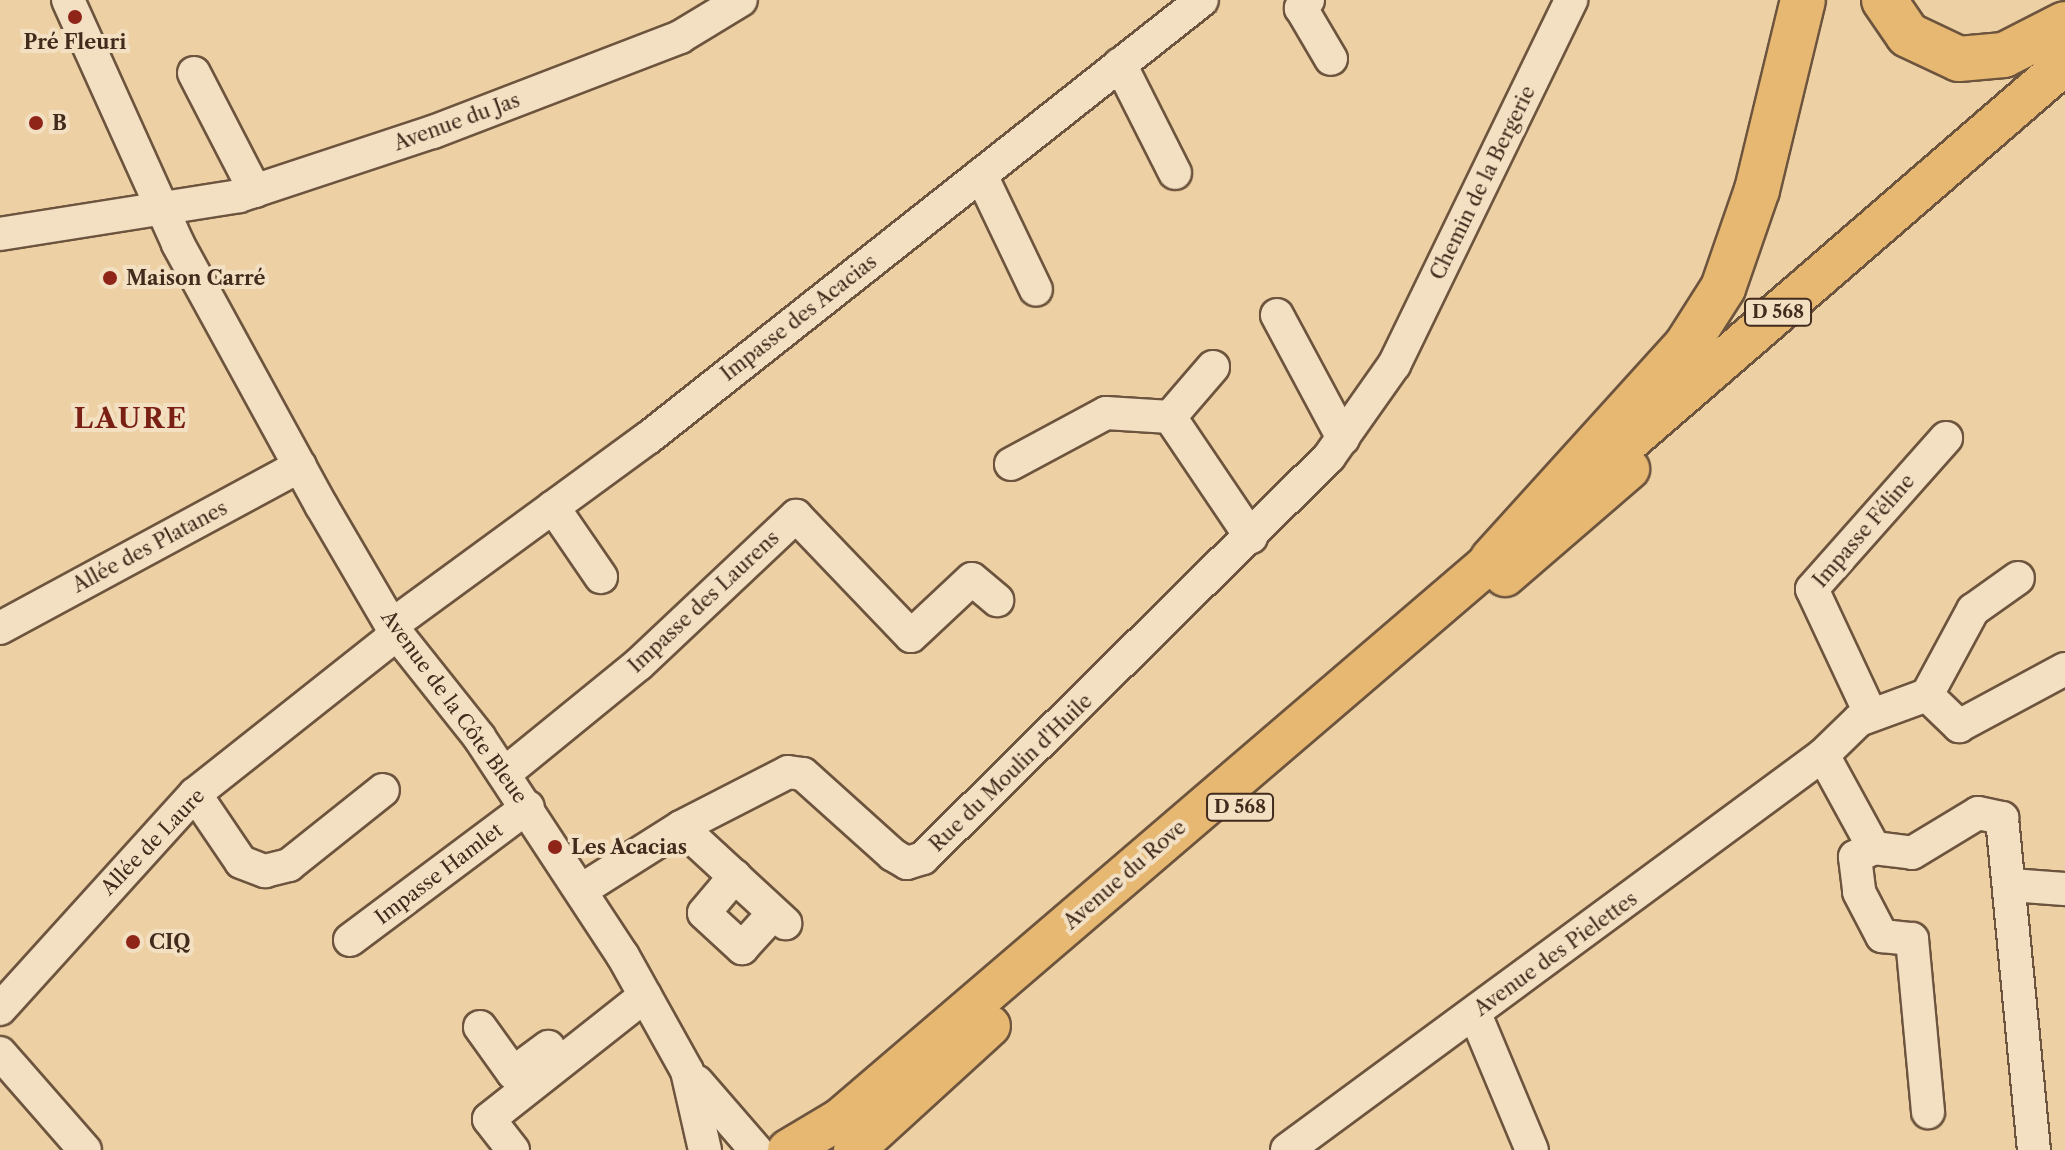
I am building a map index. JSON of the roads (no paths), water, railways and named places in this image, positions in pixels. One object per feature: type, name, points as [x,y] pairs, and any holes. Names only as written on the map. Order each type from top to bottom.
[{"type":"highway","points":[[1492,560],[1686,346],[1723,288],[1757,190],[1803,0]]},
{"type":"highway","points":[[1884,0],[1908,35],[1959,59],[2004,55],[2065,24]]},
{"type":"main road","name":"D 568","points":[[1492,560],[2065,64]]},
{"type":"main road","name":"D 568","points":[[854,1150],[1034,985],[2065,97]]},
{"type":"main road","name":"Avenue du Rove","points":[[788,1150],[840,1119],[1492,560]]},
{"type":"street","name":"Avenue de la Côte Bleue","points":[[68,0],[162,212],[300,466],[394,630],[504,774],[583,889],[687,1071],[756,1150]]},
{"type":"street","name":"Avenue du Jas","points":[[0,234],[162,212],[255,191],[680,37],[741,0]]},
{"type":"street","name":"Impasse des Acacias","points":[[394,630],[1202,0]]},
{"type":"street","points":[[1308,0],[1301,8],[1331,59]]},
{"type":"street","name":"Chemin de la Bergerie","points":[[1343,438],[1394,365],[1571,0]]},
{"type":"street","points":[[1120,64],[1175,173]]},
{"type":"street","points":[[194,73],[255,191]]},
{"type":"street","points":[[981,175],[1036,290]]},
{"type":"street","points":[[1277,315],[1343,438]]},
{"type":"street","points":[[1170,417],[1213,367]]},
{"type":"street","points":[[1011,464],[1106,413],[1170,417]]},
{"type":"street","points":[[1170,417],[1251,537]]},
{"type":"street","name":"Rue du Moulin d'Huile","points":[[583,889],[681,827],[788,772],[803,774],[893,855],[907,863],[923,858],[1251,537],[1343,438]]},
{"type":"street","name":"Impasse Féline","points":[[1871,715],[1812,589],[1946,438]]},
{"type":"street","name":"Allée des Platanes","points":[[0,628],[300,466]]},
{"type":"street","points":[[553,507],[601,577]]},
{"type":"street","name":"Impasse des Laurens","points":[[504,774],[639,664],[796,516],[911,636],[972,579],[997,600]]},
{"type":"street","points":[[2018,578],[1973,610],[1927,695],[1959,726],[2065,669]]},
{"type":"street","name":"Allée de Laure","points":[[0,1009],[195,794],[394,630]]},
{"type":"street","name":"Avenue des Pielettes","points":[[1287,1150],[1823,755],[1871,715],[1927,695]]},
{"type":"street","points":[[1823,755],[1874,848]]},
{"type":"street","points":[[195,794],[241,862],[265,871],[289,865],[383,790]]},
{"type":"street","name":"Impasse Hamlet","points":[[350,940],[528,807]]},
{"type":"street","points":[[1928,1112],[1912,939],[1882,936],[1859,892],[1855,857],[1874,848],[1912,853],[1978,813],[2002,818],[2034,1150]]},
{"type":"street","points":[[681,827],[735,876],[780,918],[742,948],[704,913],[735,876]]},
{"type":"street","points":[[2010,885],[2065,889]]},
{"type":"street","points":[[480,1027],[513,1073],[641,988]]},
{"type":"street","points":[[513,1150],[489,1119],[641,988]]},
{"type":"street","points":[[1475,1014],[1532,1150]]},
{"type":"street","points":[[0,1053],[85,1150]]},
{"type":"street","name":"Avenue de la Côte Bleue","points":[[687,1071],[705,1150]]},
{"type":"place","name":"Pré Fleuri","points":[[75,17]]},
{"type":"place","name":"B","points":[[36,123]]},
{"type":"place","name":"Maison Carré","points":[[110,278]]},
{"type":"place","name":"Les Acacias","points":[[555,847]]},
{"type":"place","name":"CIQ","points":[[133,942]]},
{"type":"district","name":"LAURE","points":[[131,418]]}]
